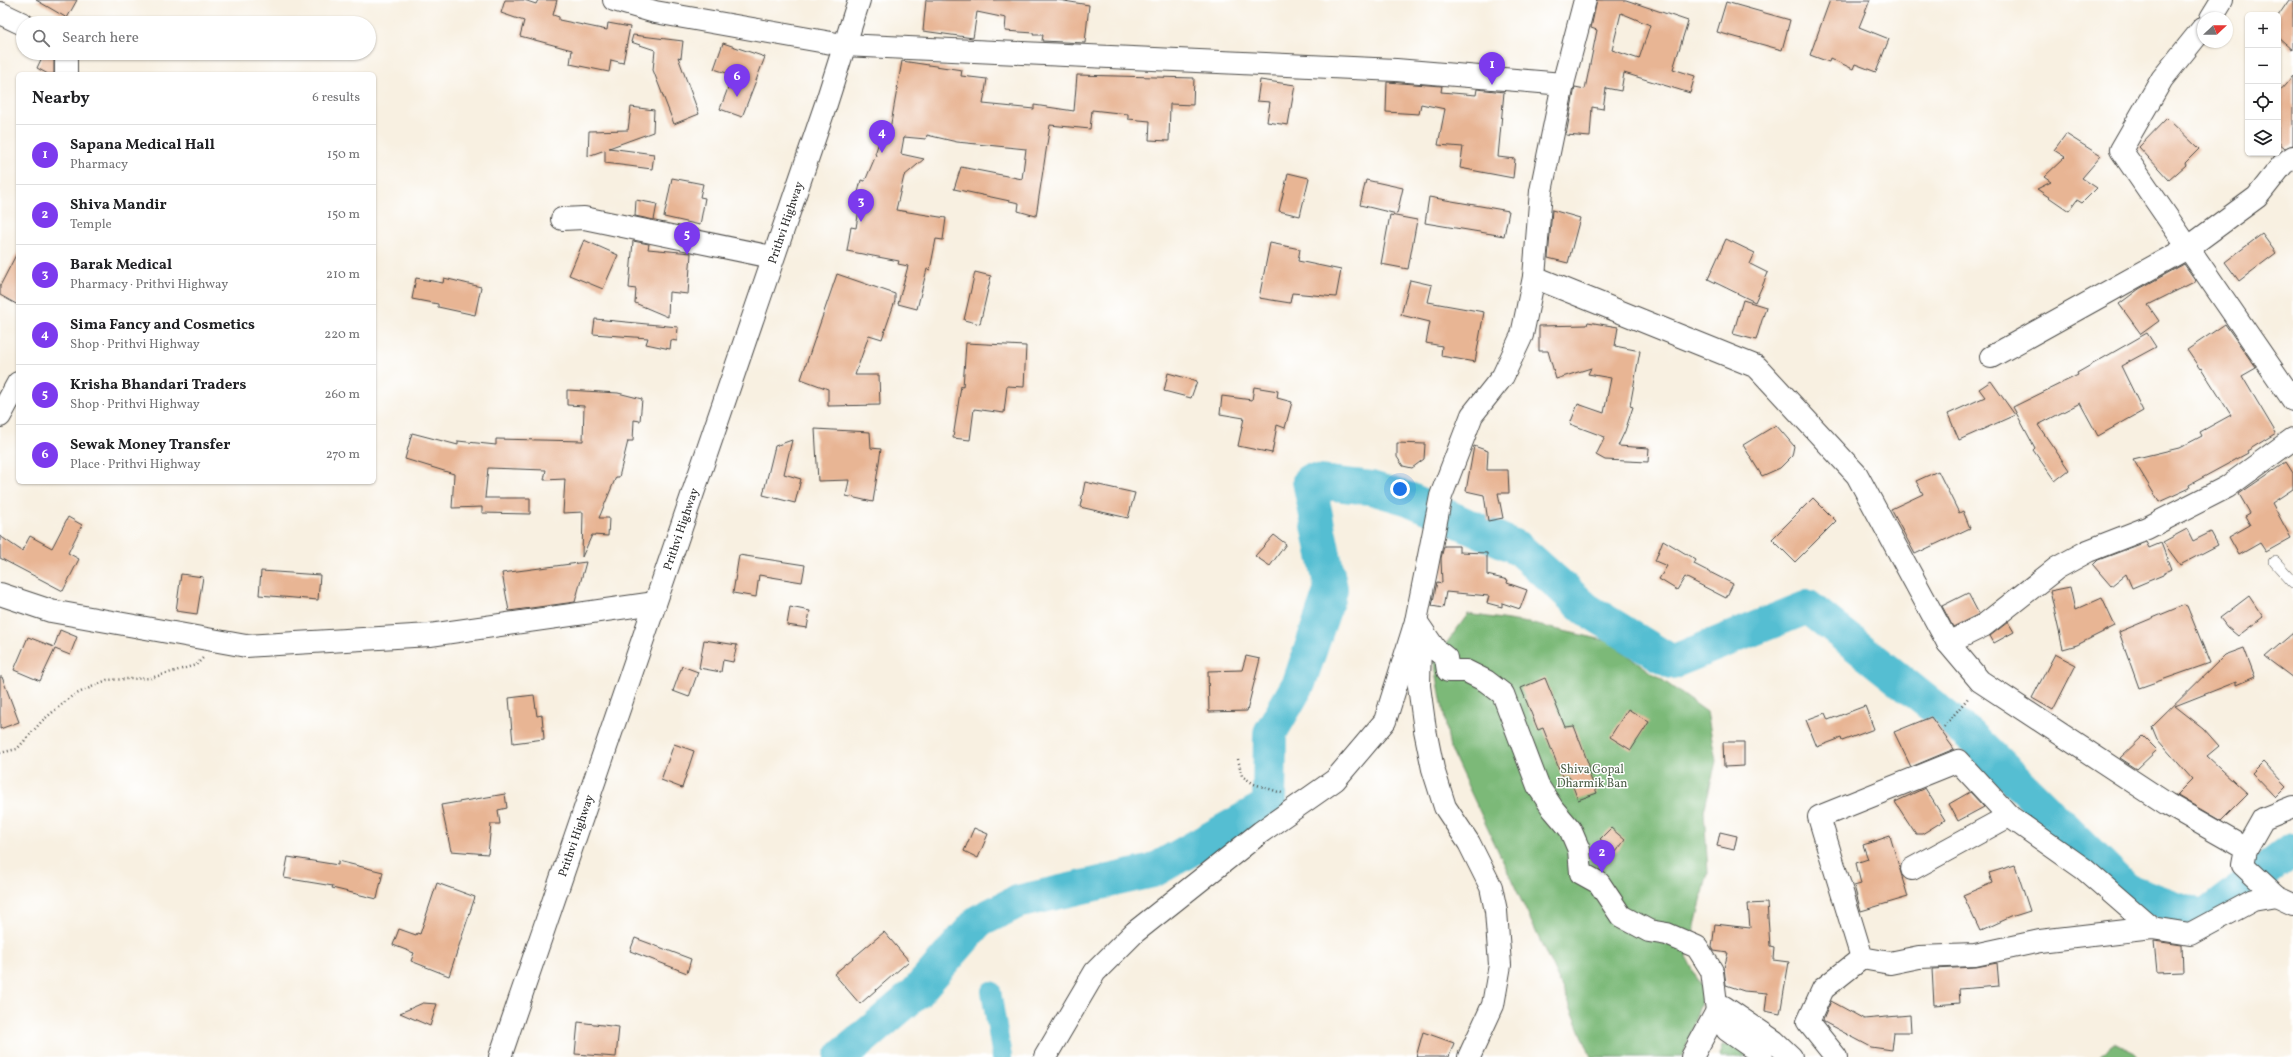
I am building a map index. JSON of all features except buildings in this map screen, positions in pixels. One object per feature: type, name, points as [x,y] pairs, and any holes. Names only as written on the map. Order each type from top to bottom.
[{"type":"main road","points":[[614,0],[654,6],[843,45],[1396,70],[1563,84]]},
{"type":"main road","name":"Prithvi Highway","points":[[500,1057],[772,257],[826,104],[843,45],[859,0]]},
{"type":"main road","points":[[1045,1057],[1095,972],[1135,932],[1261,832],[1335,780],[1385,721],[1416,621],[1441,496],[1472,415],[1503,376],[1522,335],[1534,277],[1541,191],[1563,84],[1585,0]]},
{"type":"main road","points":[[2215,12],[2222,0]]},
{"type":"main road","points":[[0,13],[16,21]]},
{"type":"main road","points":[[2197,35],[2162,79],[2121,150],[2293,400]]},
{"type":"main road","points":[[66,60],[66,72]]},
{"type":"main road","points":[[1991,357],[2189,247],[2257,197],[2283,164],[2293,157]]},
{"type":"main road","points":[[562,219],[584,218],[772,257]]},
{"type":"main road","points":[[1534,277],[1756,366],[1857,475],[1948,643],[1980,682],[2168,804],[2244,857],[2285,900]]},
{"type":"main road","points":[[0,416],[16,387]]},
{"type":"main road","points":[[1948,643],[1983,626],[2057,568],[2088,551],[2146,528],[2227,487],[2293,439]]},
{"type":"main road","points":[[0,594],[51,612],[246,646],[430,636],[655,603]]},
{"type":"main road","points":[[1416,621],[1435,649],[1446,658],[1448,671],[1466,671],[1486,681],[1503,694],[1538,786],[1553,809],[1570,829],[1579,850],[1581,873],[1599,883],[1621,916],[1649,931],[1667,934],[1696,947],[1712,971],[1717,1011],[1727,1030],[1757,1051],[1762,1057]]},
{"type":"main road","points":[[1416,621],[1420,641],[1420,694],[1425,730],[1433,769],[1445,807],[1469,844],[1491,887],[1496,911],[1500,965],[1493,1005],[1469,1057]]},
{"type":"main road","points":[[1862,958],[1819,817],[1958,761],[2009,816],[2084,869],[2152,928]]},
{"type":"main road","points":[[2244,857],[2263,819],[2293,807]]},
{"type":"main road","points":[[1912,869],[2009,816]]},
{"type":"main road","points":[[1836,1057],[1808,1022],[1823,989],[1862,958],[1890,963],[1920,957],[1975,955],[2040,942],[2152,928],[2190,934],[2253,900],[2285,900]]},
{"type":"main road","points":[[1692,1057],[1717,1011],[1724,1007],[1733,1012],[1791,1057]]},
{"type":"lane","points":[[2275,562],[2293,582]]},
{"type":"path","points":[[0,753],[17,749],[42,721],[72,696],[107,680],[151,678],[196,665],[221,642]]},
{"type":"path","points":[[1944,727],[1980,682]]},
{"type":"path","points":[[1238,759],[1242,776],[1254,784]]},
{"type":"green space","name":"Shiva Gopal Dharmik Ban","points":[[1468,614],[1528,623],[1608,641],[1707,712],[1716,761],[1704,811],[1708,873],[1687,958],[1704,992],[1683,1057],[1591,1057],[1566,996],[1450,748],[1434,660]]},
{"type":"green space","points":[[2115,1043],[2135,1053],[2137,1057],[2098,1057]]},
{"type":"green space","points":[[1736,1045],[1747,1057],[1720,1057],[1722,1046]]},
{"type":"waterway","points":[[841,1057],[916,993],[979,921],[1017,902],[1153,871],[1269,805],[1270,733],[1299,683],[1331,589],[1309,481],[1371,488],[1409,499],[1518,548],[1586,609],[1672,662],[1808,607],[1975,740],[2127,890],[2204,918],[2293,850]]},
{"type":"waterway","points":[[991,991],[1002,1057]]},
{"type":"place","name":"Sapana Medical Hall","points":[[1492,85]]},
{"type":"place","name":"Sewak Money Transfer","points":[[737,97]]},
{"type":"place","name":"Sima Fancy and Cosmetics","points":[[882,153]]},
{"type":"place","name":"Barak Medical","points":[[861,222]]},
{"type":"place","name":"Krisha Bhandari Traders","points":[[687,255]]},
{"type":"place","name":"Shiva Mandir","points":[[1602,873]]}]
